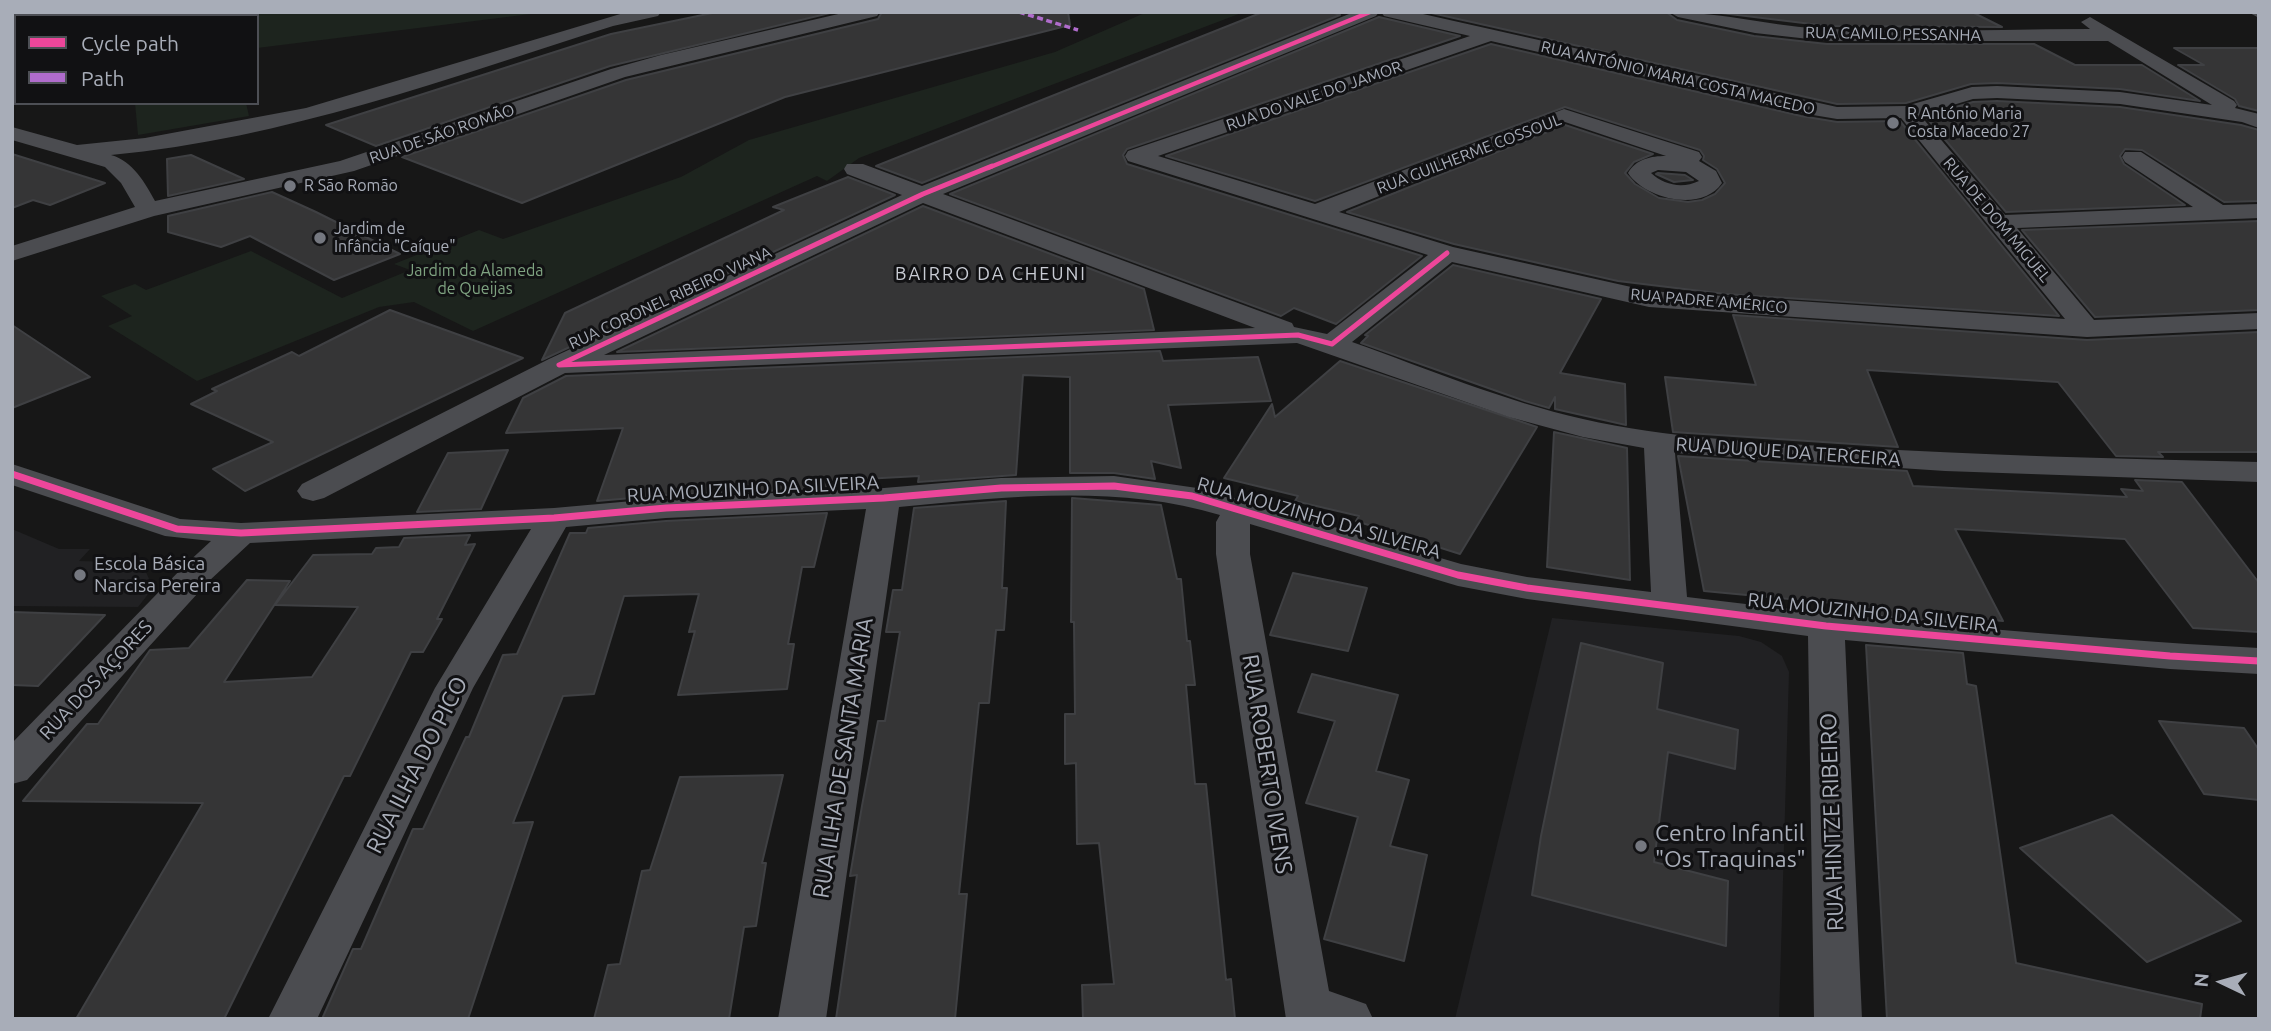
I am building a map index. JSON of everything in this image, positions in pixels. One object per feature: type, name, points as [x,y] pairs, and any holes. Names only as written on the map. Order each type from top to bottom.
[{"type":"street","points":[[78,151],[145,145],[310,114],[608,22],[652,12]]},
{"type":"street","name":"RUA DE SÃO ROMÃO","points":[[12,254],[148,210],[346,166],[618,73],[715,47],[871,12]]},
{"type":"street","name":"RUA CORONEL RIBEIRO VIANA","points":[[559,365],[733,286],[923,194],[1370,12]]},
{"type":"street","name":"RUA ANTÓNIO MARIA COSTA MACEDO","points":[[1390,12],[1837,113],[1907,112],[1972,93],[1997,93],[2120,98],[2253,119]]},
{"type":"street","name":"RUA CAMILO PESSANHA","points":[[1678,12],[1791,33],[1891,36],[2110,35]]},
{"type":"street","points":[[2074,12],[2253,119]]},
{"type":"street","points":[[1870,20],[1891,36]]},
{"type":"street","name":"RUA DO VALE DO JAMOR","points":[[1136,156],[1491,35]]},
{"type":"street","name":"RUA DE DOM MIGUEL","points":[[1907,112],[2087,329]]},
{"type":"street","name":"RUA GUILHERME COSSOUL","points":[[1319,211],[1564,115],[1691,157],[1686,165]]},
{"type":"street","points":[[12,133],[113,162],[125,171],[148,210]]},
{"type":"street","name":"RUA PADRE AMÉRICO","points":[[1136,156],[1447,253],[1649,299],[2087,329],[2259,321]]},
{"type":"street","points":[[2133,158],[2219,213]]},
{"type":"street","points":[[855,169],[1298,335]]},
{"type":"street","points":[[1999,222],[2259,211]]},
{"type":"street","points":[[12,228],[48,242]]},
{"type":"street","points":[[1332,344],[1447,253]]},
{"type":"street","name":"RUA CORONEL RIBEIRO VIANA","points":[[559,365],[1298,335],[1332,344]]},
{"type":"street","name":"RUA DUQUE DA TERCEIRA","points":[[1332,344],[1517,411],[1658,442],[1715,449],[1966,464],[2259,471]]},
{"type":"street","points":[[313,491],[559,365]]},
{"type":"street","points":[[1658,442],[1670,607]]},
{"type":"street","points":[[12,474],[177,529],[241,533]]},
{"type":"street","name":"RUA MOUZINHO DA SILVEIRA","points":[[241,533],[554,518],[666,508],[884,498],[1001,488],[1114,485],[1192,496],[1458,575],[1527,588],[1826,626],[2157,655],[2259,661]]},
{"type":"street","name":"RUA ILHA DE SANTA MARIA","points":[[802,1019],[884,498]]},
{"type":"street","name":"RUA ROBERTO IVENS","points":[[1240,510],[1233,522],[1233,554],[1322,1015]]},
{"type":"street","name":"RUA ILHA DO PICO","points":[[292,1019],[454,688],[554,518]]},
{"type":"street","name":"RUA DOS AÇORES","points":[[12,769],[197,573],[241,533]]},
{"type":"street","name":"RUA HINTZE RIBEIRO","points":[[1826,626],[1838,1019]]},
{"type":"shaded area","name":"Escola Básica Narcisa Pereira","points":[[12,529],[59,549],[90,549],[79,561],[142,563],[153,588],[138,607],[12,606]]},
{"type":"shaded area","name":"Centro Infantil \"Os Traquinas\"","points":[[1552,618],[1739,636],[1761,642],[1782,656],[1789,672],[1779,1019],[1455,1019]]},
{"type":"green space","points":[[12,12],[547,12],[259,48],[259,14],[14,14],[12,92]]},
{"type":"green space","name":"Jardim da Alameda de Queijas","points":[[1147,12],[1244,12],[859,158],[827,181],[817,176],[473,331],[414,302],[379,307],[197,381],[108,326],[132,316],[101,296],[135,284],[146,290],[251,251],[342,298],[410,270],[394,264],[479,230],[503,239],[681,177],[749,140],[1055,52]]},
{"type":"green space","points":[[135,105],[246,105],[249,116],[138,135]]},
{"type":"building","points":[[717,12],[834,12],[610,66],[376,146],[326,125],[611,34]]},
{"type":"building","points":[[882,12],[1068,12],[1070,25],[785,97],[522,203],[402,157],[626,80],[878,19]]},
{"type":"building","points":[[1263,12],[1331,12],[1340,15],[922,183],[876,166]]},
{"type":"building","points":[[1427,12],[1666,12],[1677,20],[1754,36],[1827,44],[2034,44],[2075,65],[2142,65],[2200,101],[2120,89],[1997,83],[1971,84],[1906,103],[1837,104]]},
{"type":"building","points":[[1713,12],[1972,12],[2002,27],[1828,26]]},
{"type":"building","points":[[1379,17],[1460,36],[1127,149],[1123,155],[1127,164],[1422,256],[1336,324],[1294,308],[1281,316],[950,194]]},
{"type":"building","points":[[1491,44],[1801,116],[1837,122],[1900,121],[2059,316],[1726,294],[1618,281],[1454,244],[1347,212],[1565,125],[1653,154],[1634,162],[1625,173],[1635,184],[1659,198],[1688,202],[1702,200],[1715,194],[1725,183],[1717,169],[1703,160],[1704,156],[1700,150],[1565,107],[1315,201],[1166,156]]},
{"type":"building","points":[[2174,48],[2259,48],[2259,111],[2239,106],[2235,99],[2178,65],[2204,65]]},
{"type":"building","points":[[1973,102],[2120,107],[2259,130],[2259,201],[2224,202],[2142,150],[2125,149],[2120,156],[2124,164],[2185,205],[2006,212],[1925,116]]},
{"type":"building","points":[[12,154],[105,183],[50,205],[33,200],[12,208]]},
{"type":"building","points":[[191,155],[244,179],[168,196],[167,159]]},
{"type":"building","points":[[1656,174],[1685,175],[1693,180],[1674,182]]},
{"type":"building","points":[[848,177],[895,195],[542,360],[565,313],[784,210],[773,207]]},
{"type":"building","points":[[272,192],[400,254],[334,280],[250,236],[221,247],[168,232],[168,216]]},
{"type":"building","points":[[923,206],[1144,289],[1154,330],[617,352]]},
{"type":"building","points":[[2259,221],[2259,310],[2095,317],[2022,230]]},
{"type":"building","points":[[1453,265],[1601,299],[1560,373],[1625,384],[1626,425],[1555,409],[1555,397],[1549,408],[1525,401],[1361,343],[1368,336],[1365,335]]},
{"type":"building","points":[[390,310],[523,358],[245,491],[213,469],[273,442],[191,404],[217,391],[212,389],[292,352],[299,356]]},
{"type":"building","points":[[1733,315],[2087,340],[2259,332],[2259,452],[2158,452],[2163,457],[2116,456],[2058,382],[1867,370],[1898,447],[1673,432],[1665,377],[1756,385]]},
{"type":"building","points":[[12,325],[90,377],[12,408]]},
{"type":"building","points":[[1160,351],[1163,361],[1258,357],[1271,401],[1168,405],[1181,468],[1151,461],[1155,479],[1114,473],[1070,473],[1070,377],[1023,375],[1016,475],[918,482],[919,476],[845,480],[844,485],[833,488],[666,495],[597,501],[623,428],[506,433],[523,398],[566,376]]},
{"type":"building","points":[[1340,361],[1537,427],[1460,554],[1356,521],[1359,516],[1295,501],[1298,496],[1224,478],[1272,404],[1275,417]]},
{"type":"building","points":[[1554,432],[1627,448],[1630,580],[1547,567]]},
{"type":"building","points":[[508,450],[481,509],[417,512],[448,453]]},
{"type":"building","points":[[1678,456],[1907,471],[1913,486],[2127,497],[2121,489],[2143,491],[2135,480],[2182,482],[2259,583],[2259,632],[2193,628],[2125,539],[1955,529],[2003,621],[1959,617],[1959,623],[1901,618],[1864,614],[1864,606],[1704,591]]},
{"type":"building","points":[[1072,498],[1161,505],[1177,579],[1181,579],[1187,641],[1190,641],[1195,685],[1186,685],[1195,784],[1206,784],[1226,980],[1231,979],[1235,1019],[1083,1019],[1082,985],[1114,984],[1099,843],[1077,844],[1076,763],[1065,764],[1065,714],[1075,714],[1074,622],[1071,622]]},
{"type":"building","points":[[1006,501],[1002,588],[1007,588],[1004,630],[996,630],[989,703],[979,703],[959,894],[967,894],[955,1019],[836,1019],[857,875],[850,876],[878,721],[885,721],[900,632],[886,632],[893,590],[902,590],[914,508]]},
{"type":"building","points":[[827,513],[814,567],[802,567],[788,644],[794,644],[787,689],[678,695],[695,631],[689,632],[699,594],[624,596],[594,694],[563,696],[513,823],[533,822],[468,1019],[322,1019],[353,949],[361,949],[413,829],[423,829],[466,737],[469,737],[503,655],[517,654],[570,533],[586,533],[588,528],[666,521]]},
{"type":"building","points":[[470,535],[465,545],[475,544],[437,619],[442,619],[423,652],[411,652],[350,776],[344,776],[224,1019],[76,1019],[203,803],[23,801],[87,724],[98,724],[150,650],[189,648],[247,580],[290,581],[224,682],[312,677],[358,607],[275,605],[313,555],[372,554],[376,548],[399,547],[404,538]]},
{"type":"building","points":[[1293,573],[1367,588],[1348,651],[1270,635]]},
{"type":"building","points":[[12,612],[105,615],[38,686],[12,685]]},
{"type":"building","points":[[1581,643],[1663,663],[1657,709],[1738,730],[1735,769],[1668,752],[1654,862],[1728,881],[1726,946],[1532,895],[1541,836]]},
{"type":"building","points":[[1866,645],[1963,653],[1967,684],[1976,686],[2016,963],[2202,1004],[2200,1019],[1887,1019]]},
{"type":"building","points":[[1312,674],[1398,695],[1376,771],[1409,780],[1390,846],[1427,855],[1404,961],[1324,939],[1358,817],[1306,803],[1335,721],[1298,712]]},
{"type":"building","points":[[2159,721],[2244,728],[2259,750],[2259,800],[2204,794]]},
{"type":"building","points":[[783,775],[762,863],[766,863],[756,926],[744,927],[729,1019],[594,1019],[608,965],[620,964],[642,871],[650,870],[680,777]]},
{"type":"building","points":[[2112,815],[2241,921],[2147,962],[2020,848]]},
{"type":"marked path","points":[[26,14],[33,12]]},
{"type":"marked path","points":[[1019,12],[1078,30]]},
{"type":"cycle path","points":[[1370,12],[923,194],[559,365],[1298,335],[1332,344],[1447,253]]},
{"type":"cycle path","points":[[12,474],[177,529],[241,533],[554,518],[666,508],[884,498],[1001,488],[1114,486],[1192,496],[1458,575],[1527,588],[1826,626],[2170,656],[2259,661]]},
{"type":"place","name":"R António Maria Costa Macedo 27","points":[[1893,123]]},
{"type":"place","name":"R São Romão","points":[[290,186]]},
{"type":"place","name":"Jardim de Infância \"Caíque\"","points":[[320,238]]},
{"type":"place","name":"Escola Básica Narcisa Pereira","points":[[80,575]]},
{"type":"place","name":"Centro Infantil \"Os Traquinas\"","points":[[1641,846]]},
{"type":"district","name":"BAIRRO DA CHEUNI","points":[[991,274]]}]
